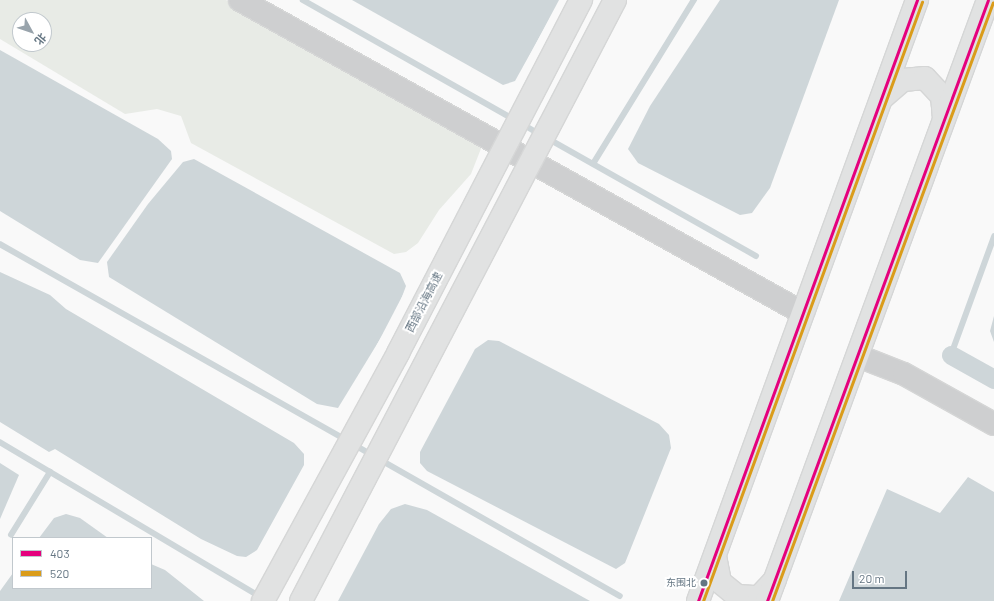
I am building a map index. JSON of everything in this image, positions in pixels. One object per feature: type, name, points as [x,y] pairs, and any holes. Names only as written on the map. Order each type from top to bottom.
[{"type":"highway","name":"西部沿海高速","points":[[263,601],[398,353],[581,0]]},
{"type":"highway","points":[[302,599],[615,0]]},
{"type":"highway","points":[[698,601],[917,0]]},
{"type":"highway","points":[[767,601],[988,0]]},
{"type":"highway","points":[[882,98],[902,80],[925,78],[942,96],[944,121]]},
{"type":"highway","points":[[715,556],[720,582],[737,596],[759,596],[776,578]]},
{"type":"street","points":[[240,0],[803,313]]},
{"type":"street","points":[[858,356],[904,374],[994,424]]},
{"type":"shaded area","points":[[0,0],[226,0],[482,146],[471,174],[439,210],[418,243],[406,252],[394,254],[191,143],[181,116],[157,109],[125,114],[22,52],[52,52],[52,12],[12,12],[12,46],[0,39]]},
{"type":"shaded area","points":[[352,0],[560,0],[515,81],[503,85]]},
{"type":"shaded area","points":[[720,0],[839,0],[770,188],[752,213],[740,215],[638,163],[628,149],[650,106]]},
{"type":"shaded area","points":[[0,50],[158,139],[171,151],[172,159],[98,263],[80,260],[0,211]]},
{"type":"shaded area","points":[[194,159],[400,273],[406,286],[396,313],[338,408],[317,404],[109,277],[107,262],[148,204],[183,162]]},
{"type":"shaded area","points":[[0,272],[50,295],[66,309],[294,443],[304,454],[304,465],[257,550],[246,557],[237,556],[201,539],[55,449],[49,452],[0,422]]},
{"type":"shaded area","points":[[994,316],[994,342],[990,331]]},
{"type":"shaded area","points":[[488,340],[499,341],[659,424],[669,435],[671,448],[625,563],[616,569],[427,471],[420,463],[420,452],[475,349]]},
{"type":"shaded area","points":[[0,463],[19,475],[0,519]]},
{"type":"shaded area","points":[[968,477],[994,492],[994,601],[839,601],[887,489],[940,513]]},
{"type":"shaded area","points":[[405,504],[427,510],[590,601],[338,601],[379,524],[391,509]]},
{"type":"shaded area","points":[[66,514],[80,518],[107,537],[40,537],[54,518]]},
{"type":"shaded area","points":[[152,564],[165,570],[204,601],[0,601],[0,591],[12,574],[12,589],[152,589]]},
{"type":"pier","points":[[559,0],[562,0],[515,83]]},
{"type":"pier","points":[[407,287],[398,314],[356,385]]},
{"type":"pier","points":[[380,520],[379,522],[336,600],[377,523]]},
{"type":"waterway","points":[[303,0],[513,119]]},
{"type":"waterway","points":[[593,164],[694,0]]},
{"type":"waterway","points":[[521,123],[539,134]]},
{"type":"waterway","points":[[547,138],[756,256]]},
{"type":"waterway","points":[[951,355],[994,237]]},
{"type":"waterway","points":[[0,244],[346,440]]},
{"type":"waterway","points":[[951,355],[994,379]]},
{"type":"waterway","points":[[0,442],[261,597]]},
{"type":"waterway","points":[[353,444],[372,455]]},
{"type":"waterway","points":[[379,459],[620,596]]},
{"type":"waterway","points":[[11,535],[50,472]]},
{"type":"transit line","name":"403","points":[[698,601],[917,0]]},
{"type":"transit line","name":"403","points":[[767,601],[988,0]]},
{"type":"transit line","name":"520","points":[[703,601],[922,2]]},
{"type":"transit line","name":"520","points":[[772,601],[993,2]]},
{"type":"place","name":"东围北","points":[[704,583]]}]
